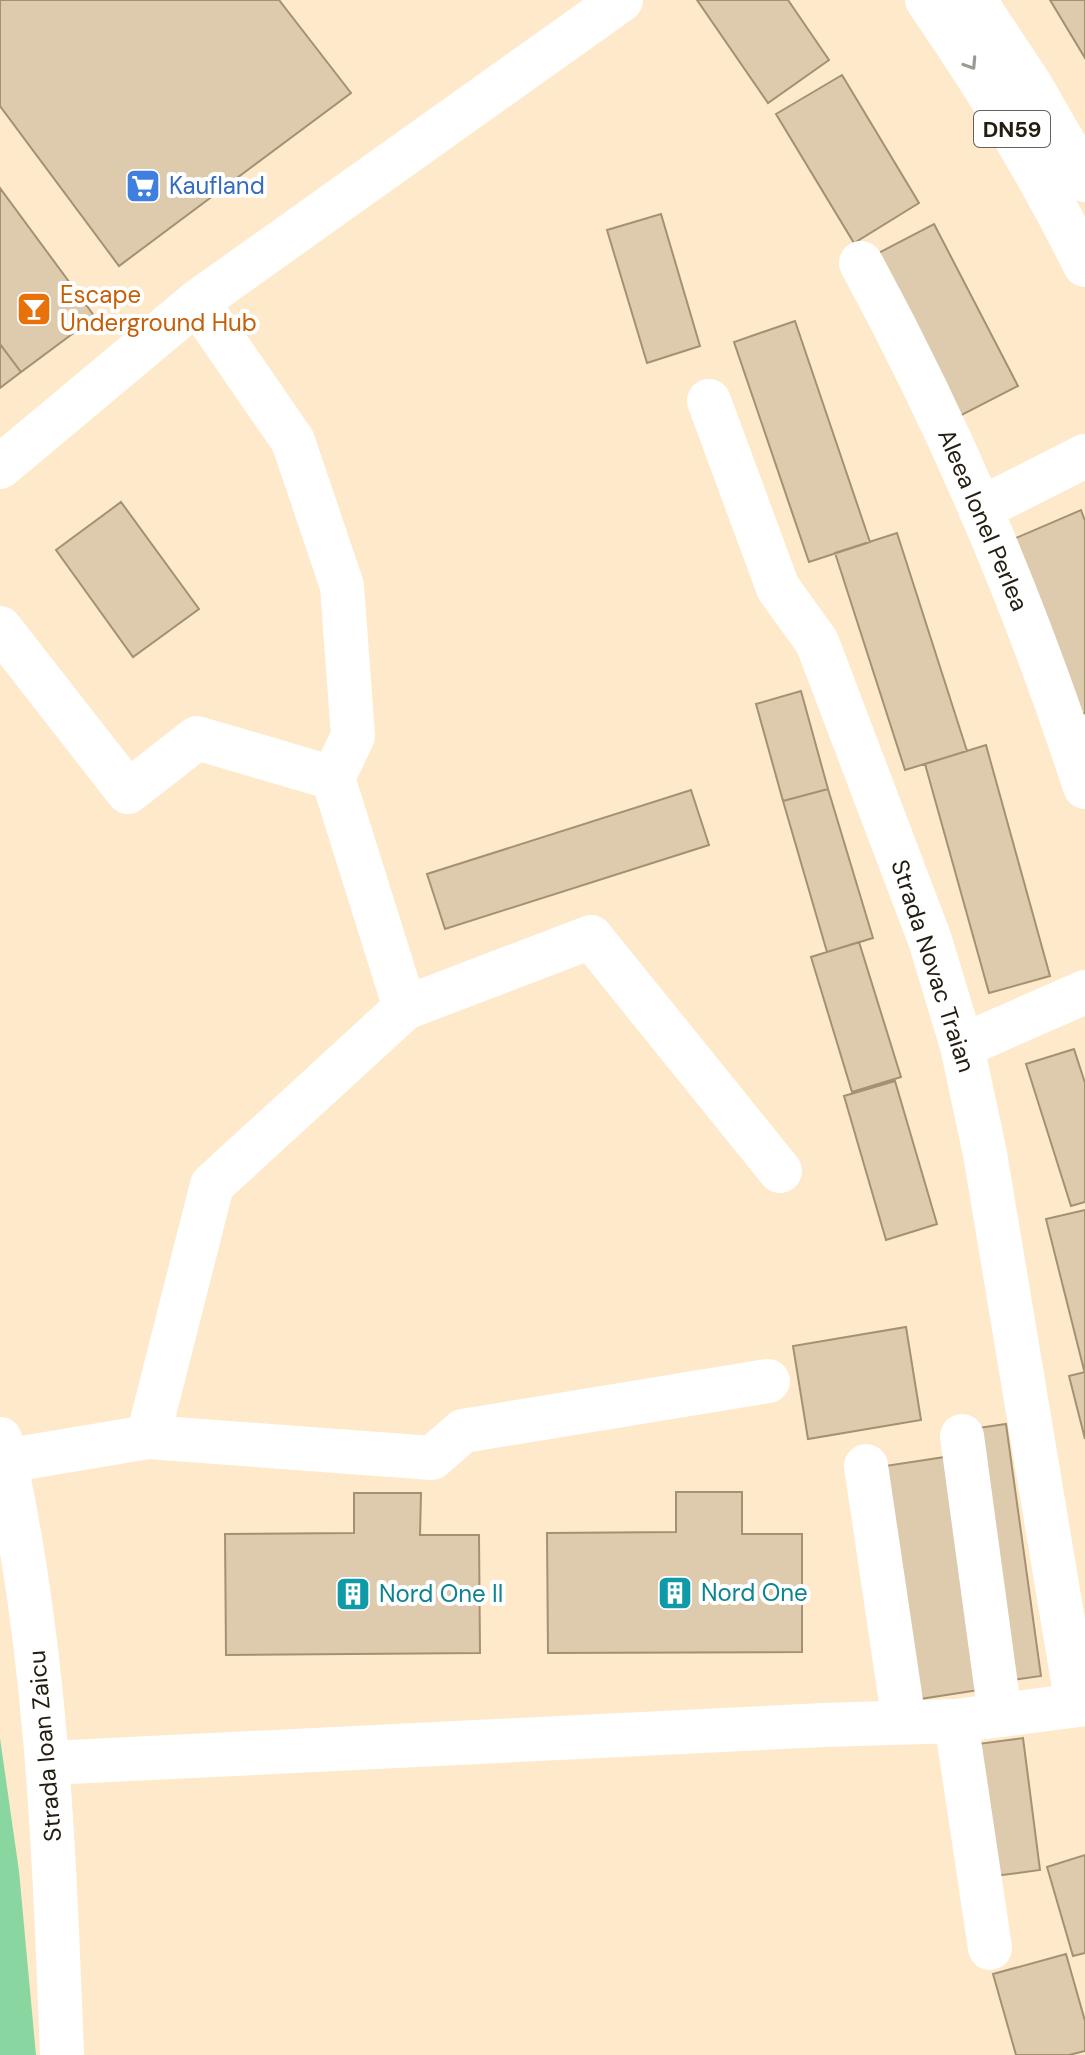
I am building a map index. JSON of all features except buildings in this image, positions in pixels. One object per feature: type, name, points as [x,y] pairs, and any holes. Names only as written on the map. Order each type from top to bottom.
[{"type":"street","points":[[0,467],[197,302],[621,0]]},
{"type":"street","name":"DN59","points":[[927,0],[998,106],[1085,265]]},
{"type":"street","name":"DN59","points":[[974,0],[1031,86],[1085,180]]},
{"type":"street","name":"Aleea Ionel Perlea","points":[[861,263],[933,403],[980,509],[1027,624],[1085,787]]},
{"type":"street","points":[[197,302],[293,441],[342,586],[353,736],[333,778],[405,1008]]},
{"type":"street","name":"Strada Novac Traian","points":[[709,401],[778,588],[817,642],[930,940],[962,1046],[985,1154],[1081,1704]]},
{"type":"street","points":[[980,509],[1085,456]]},
{"type":"street","points":[[0,628],[128,792],[197,738],[333,778]]},
{"type":"street","points":[[148,1437],[212,1185],[405,1008],[591,937],[780,1171]]},
{"type":"street","points":[[962,1046],[1085,992]]},
{"type":"street","points":[[2,1450],[148,1437],[432,1458],[463,1431],[768,1381]]},
{"type":"street","points":[[962,1436],[1000,1715]]},
{"type":"street","name":"Strada Ioan Zaicu","points":[[2,1450],[17,1512],[34,1626],[49,1763],[62,2055]]},
{"type":"street","points":[[866,1466],[904,1722]]},
{"type":"street","points":[[49,1763],[956,1721],[1081,1704]]},
{"type":"street","points":[[956,1721],[990,1948]]},
{"type":"green space","points":[[0,1738],[19,1871],[36,2055],[0,2055]]},
{"type":"place","name":"Kaufland","points":[[143,186]]},
{"type":"place","name":"Escape Underground Hub","points":[[34,309]]},
{"type":"place","name":"Nord One","points":[[675,1593]]},
{"type":"place","name":"Nord One II","points":[[353,1594]]}]
